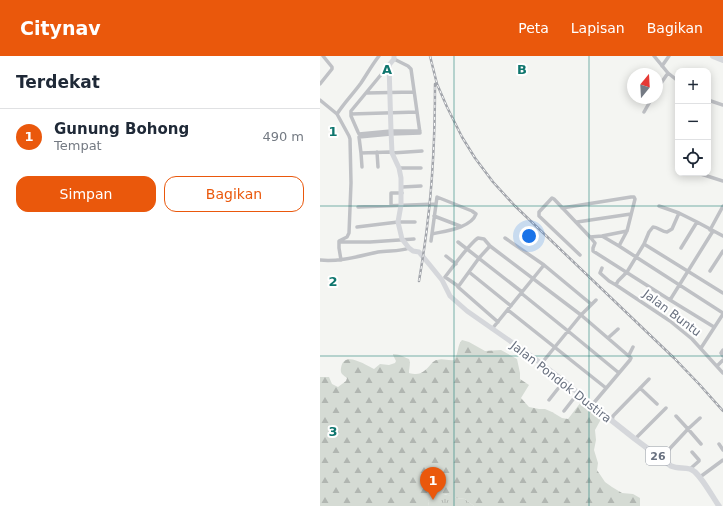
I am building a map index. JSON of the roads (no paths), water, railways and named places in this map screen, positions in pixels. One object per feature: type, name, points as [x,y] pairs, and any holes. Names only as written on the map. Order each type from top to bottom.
[{"type":"highway","points":[[713,56],[723,60]]},
{"type":"main road","points":[[394,57],[389,65],[391,133],[392,153],[399,168],[402,187],[398,222],[402,239]]},
{"type":"main road","name":"Jalan Pondok Dustira","points":[[402,239],[409,248],[413,251],[419,252],[442,280],[450,296],[467,311],[564,381],[612,421],[671,466],[690,469],[697,473],[719,506]]},
{"type":"street","points":[[320,84],[332,68],[323,56]]},
{"type":"street","points":[[337,114],[379,56]]},
{"type":"street","points":[[654,56],[668,73],[675,79]]},
{"type":"street","points":[[662,66],[669,56]]},
{"type":"street","points":[[389,65],[351,111],[359,134],[420,133],[411,69],[394,57]]},
{"type":"street","points":[[663,80],[668,73]]},
{"type":"street","points":[[366,92],[414,92]]},
{"type":"street","points":[[320,100],[337,114],[349,136],[351,173],[349,233],[347,237],[339,242]]},
{"type":"street","points":[[711,101],[723,105]]},
{"type":"street","points":[[644,112],[649,104]]},
{"type":"street","points":[[351,114],[417,112]]},
{"type":"street","points":[[354,138],[391,133]]},
{"type":"street","points":[[359,137],[362,153],[362,167]]},
{"type":"street","points":[[362,153],[422,151]]},
{"type":"street","points":[[377,152],[378,167]]},
{"type":"street","points":[[399,168],[421,168]]},
{"type":"street","points":[[707,176],[723,181]]},
{"type":"street","points":[[402,187],[421,186]]},
{"type":"street","points":[[391,205],[391,193],[402,193]]},
{"type":"street","points":[[562,208],[631,196],[634,197],[635,199],[627,232],[619,246]]},
{"type":"street","points":[[431,241],[437,197],[475,212],[476,215],[472,221],[467,224],[432,234]]},
{"type":"street","points":[[580,255],[539,216],[541,209],[552,198],[577,222],[595,243],[593,250],[714,327]]},
{"type":"street","points":[[358,207],[436,204]]},
{"type":"street","points":[[659,206],[680,213],[723,236]]},
{"type":"street","points":[[670,300],[688,272],[723,206]]},
{"type":"street","points":[[616,285],[627,272],[653,227],[665,232],[669,231],[672,229],[680,213]]},
{"type":"street","points":[[577,222],[632,214]]},
{"type":"street","points":[[434,216],[460,226]]},
{"type":"street","points":[[357,227],[398,222],[415,222]]},
{"type":"street","points":[[681,248],[697,222]]},
{"type":"street","points":[[590,237],[627,232]]},
{"type":"street","points":[[602,236],[723,313],[701,348]]},
{"type":"street","points":[[498,322],[458,288],[458,286],[445,277],[478,238],[484,239],[490,246],[581,315],[629,355],[631,360],[592,405]]},
{"type":"street","points":[[505,238],[544,265],[592,304]]},
{"type":"street","points":[[339,242],[370,242],[414,239]]},
{"type":"street","points":[[339,242],[341,260]]},
{"type":"street","points":[[458,242],[468,248],[619,373]]},
{"type":"street","points":[[644,244],[723,293]]},
{"type":"street","points":[[458,286],[490,246]]},
{"type":"street","points":[[320,260],[341,260],[377,252],[403,250],[409,248]]},
{"type":"street","points":[[710,271],[723,251]]},
{"type":"street","points":[[446,256],[456,264]]},
{"type":"street","points":[[492,329],[544,265]]},
{"type":"street","name":"Jalan Buntu","points":[[602,268],[600,273],[670,321],[692,339],[723,372]]},
{"type":"street","points":[[469,272],[511,306]]},
{"type":"street","points":[[541,364],[581,315],[596,300]]},
{"type":"street","points":[[508,310],[606,388]]},
{"type":"street","points":[[608,338],[618,329]]},
{"type":"street","points":[[629,355],[633,347]]},
{"type":"street","points":[[723,350],[721,353],[723,356]]},
{"type":"street","points":[[717,366],[723,360]]},
{"type":"street","points":[[612,421],[613,416],[649,379]]},
{"type":"street","points":[[549,400],[564,381]]},
{"type":"street","points":[[640,388],[657,404]]},
{"type":"street","points":[[564,411],[578,393]]},
{"type":"street","points":[[635,439],[666,408]]},
{"type":"street","points":[[676,416],[701,444]]},
{"type":"street","points":[[661,458],[700,418]]},
{"type":"street","points":[[719,444],[723,450]]},
{"type":"street","points":[[690,469],[699,461],[692,452]]},
{"type":"street","points":[[700,477],[723,460]]},
{"type":"railway","points":[[430,56],[437,84],[447,107],[462,137],[475,158],[493,182],[515,206],[674,358],[723,411]]},
{"type":"railway","points":[[419,281],[431,192],[435,84]]},
{"type":"place","name":"Gunung Bohong","points":[[433,500]]}]
